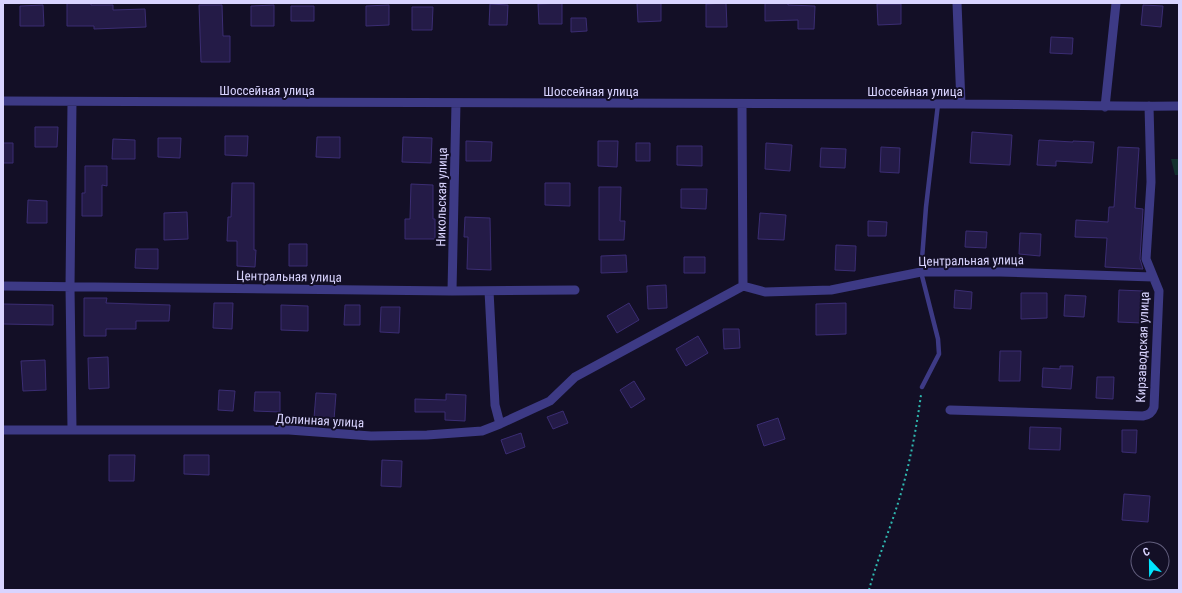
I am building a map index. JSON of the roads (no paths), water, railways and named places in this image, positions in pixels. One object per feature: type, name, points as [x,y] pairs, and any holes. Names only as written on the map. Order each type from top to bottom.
[{"type":"street","points":[[957,3],[961,104]]},
{"type":"street","points":[[1105,107],[1116,3]]},
{"type":"street","name":"Шоссейная улица","points":[[3,102],[961,104],[1105,107],[1179,106]]},
{"type":"street","points":[[72,102],[70,287],[72,429]]},
{"type":"street","name":"Никольская улица","points":[[452,291],[456,103]]},
{"type":"street","points":[[742,104],[743,286]]},
{"type":"street","name":"Кирзаводская улица","points":[[950,410],[1143,416],[1152,412],[1154,407],[1159,291],[1146,259],[1151,182],[1149,106]]},
{"type":"street","name":"Центральная улица","points":[[743,286],[765,292],[831,290],[921,272],[1000,272],[1153,277]]},
{"type":"street","name":"Центральная улица","points":[[3,286],[452,291],[576,290]]},
{"type":"street","name":"Долинная улица","points":[[3,430],[289,430],[371,436],[420,435],[482,431],[550,401],[575,377],[743,286]]},
{"type":"street","points":[[489,291],[495,405],[500,424]]},
{"type":"lane","points":[[922,387],[939,354],[938,339],[921,272],[926,207],[938,104]]}]
